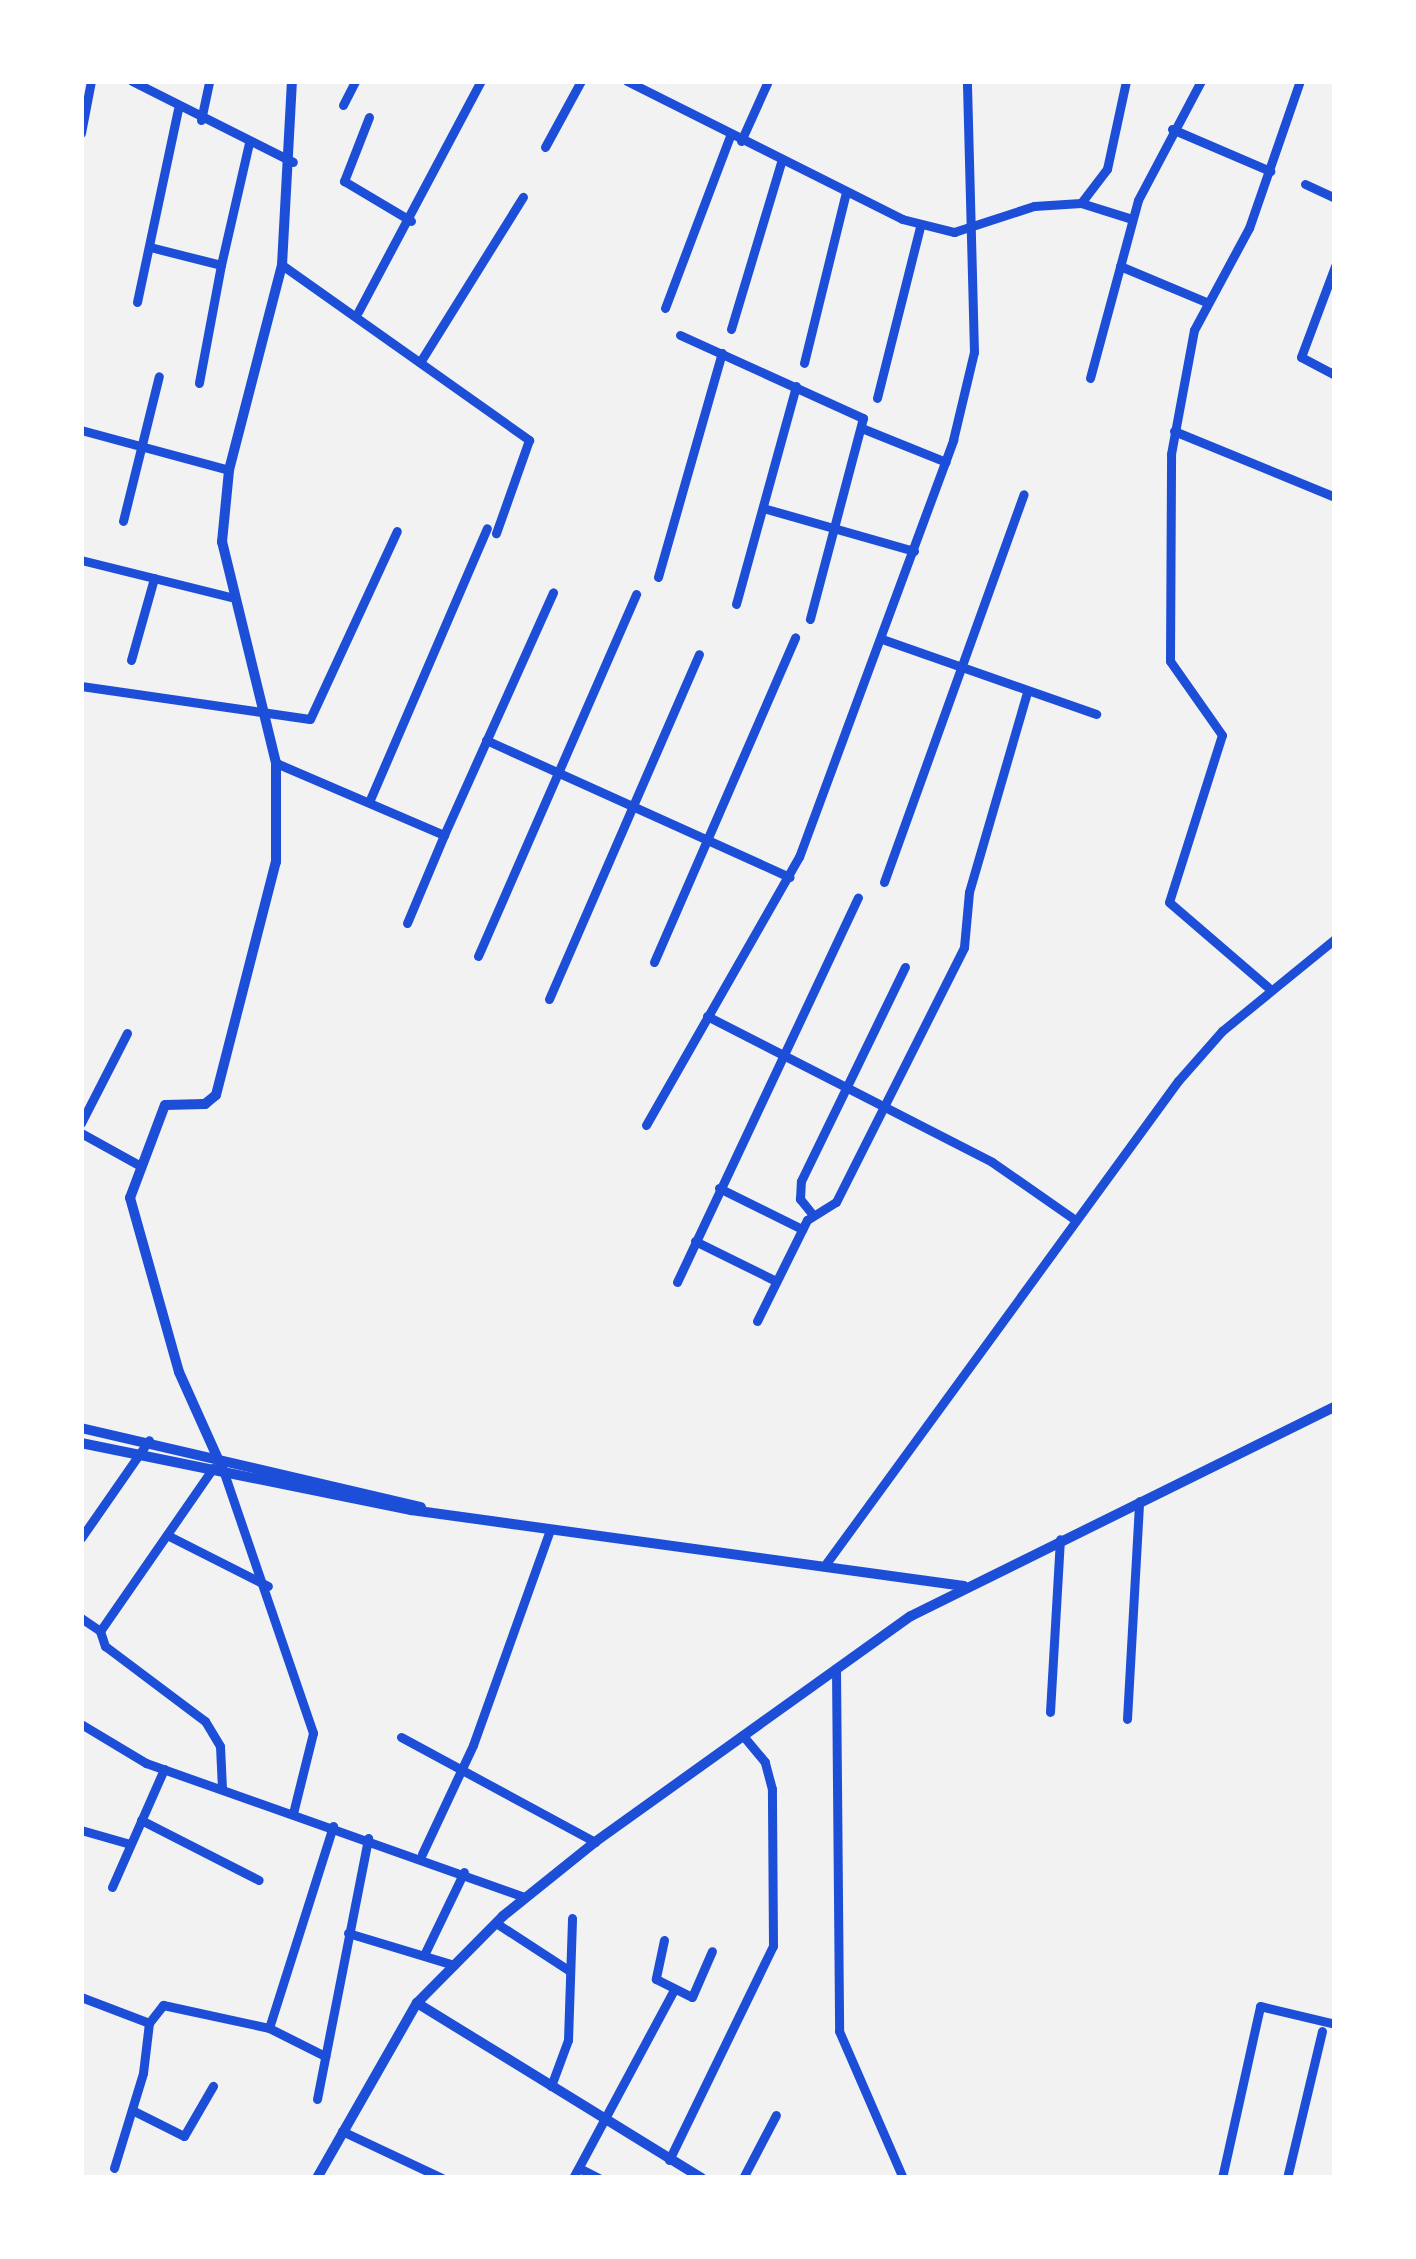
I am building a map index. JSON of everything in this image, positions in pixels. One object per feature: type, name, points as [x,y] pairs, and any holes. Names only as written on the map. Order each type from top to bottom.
[{"type":"street","points":[[81,133],[91,81]]},
{"type":"street","points":[[131,81],[178,110],[293,162]]},
{"type":"street","points":[[200,120],[209,81]]},
{"type":"street","points":[[292,81],[293,162],[282,265],[229,470],[222,542],[230,597],[276,764],[280,824],[265,925],[216,1095],[211,1103],[165,1105],[137,1164],[132,1217],[216,1464],[268,1586],[313,1733],[293,1813]]},
{"type":"street","points":[[344,105],[355,81]]},
{"type":"street","points":[[358,312],[481,81]]},
{"type":"street","points":[[545,147],[581,81]]},
{"type":"street","points":[[627,81],[735,139],[920,226],[965,232],[1034,206],[1082,203],[1132,218]]},
{"type":"street","points":[[665,308],[735,139],[768,81]]},
{"type":"street","points":[[646,1125],[790,877],[946,462],[974,352],[965,232],[967,81]]},
{"type":"street","points":[[1082,203],[1107,169],[1126,81]]},
{"type":"street","points":[[1090,378],[1132,218],[1172,129],[1201,81]]},
{"type":"street","points":[[1270,989],[1168,902],[1222,735],[1170,661],[1174,431],[1206,302],[1239,250],[1300,81]]},
{"type":"street","points":[[137,302],[178,110]]},
{"type":"street","points":[[369,117],[344,181],[410,221]]},
{"type":"street","points":[[1172,129],[1270,171]]},
{"type":"street","points":[[200,383],[249,143]]},
{"type":"street","points":[[731,328],[781,161]]},
{"type":"street","points":[[1305,184],[1335,198]]},
{"type":"street","points":[[804,363],[846,192]]},
{"type":"street","points":[[422,358],[523,197]]},
{"type":"street","points":[[877,398],[920,226]]},
{"type":"street","points":[[149,247],[221,265]]},
{"type":"street","points":[[282,265],[358,312],[529,440],[369,802]]},
{"type":"street","points":[[1120,266],[1206,302]]},
{"type":"street","points":[[1335,266],[1301,357],[1335,375]]},
{"type":"street","points":[[680,335],[859,415],[864,430],[810,619]]},
{"type":"street","points":[[658,577],[722,353]]},
{"type":"street","points":[[123,521],[159,376]]},
{"type":"street","points":[[736,604],[796,386]]},
{"type":"street","points":[[81,430],[229,470]]},
{"type":"street","points":[[864,430],[946,462]]},
{"type":"street","points":[[1174,431],[1335,497]]},
{"type":"street","points":[[884,882],[1024,494]]},
{"type":"street","points":[[763,508],[914,551]]},
{"type":"street","points":[[81,686],[310,719],[397,531]]},
{"type":"street","points":[[81,560],[230,597]]},
{"type":"street","points":[[131,660],[154,578]]},
{"type":"street","points":[[406,923],[553,592]]},
{"type":"street","points":[[478,956],[636,594]]},
{"type":"street","points":[[654,962],[795,637]]},
{"type":"street","points":[[883,639],[1096,714]]},
{"type":"street","points":[[549,999],[700,654]]},
{"type":"street","points":[[758,1321],[802,1228],[813,1215],[836,1202],[964,947],[974,873],[1027,693]]},
{"type":"street","points":[[486,740],[790,877]]},
{"type":"street","points":[[276,764],[444,835]]},
{"type":"street","points":[[676,1282],[859,898]]},
{"type":"street","points":[[825,1565],[1074,1219],[1204,1049],[1335,939]]},
{"type":"street","points":[[813,1215],[798,1190],[905,967]]},
{"type":"street","points":[[707,1016],[992,1162],[1074,1219]]},
{"type":"street","points":[[81,1123],[127,1033]]},
{"type":"street","points":[[81,1133],[137,1164]]},
{"type":"street","points":[[719,1188],[802,1228]]},
{"type":"street","points":[[694,1241],[776,1281]]},
{"type":"street","points":[[317,2178],[417,2003],[496,1923],[595,1842],[836,1667],[964,1586],[1335,1406]]},
{"type":"street","points":[[81,1428],[149,1440],[216,1464]]},
{"type":"street","points":[[81,1538],[149,1440]]},
{"type":"street","points":[[81,1443],[216,1464],[550,1530],[696,1546],[964,1586]]},
{"type":"street","points":[[100,1630],[216,1464]]},
{"type":"street","points":[[1127,1719],[1139,1501]]},
{"type":"street","points":[[422,1854],[462,1771],[550,1530]]},
{"type":"street","points":[[166,1535],[268,1586]]},
{"type":"street","points":[[1050,1712],[1060,1539]]},
{"type":"street","points":[[81,1618],[100,1630],[105,1646],[205,1721],[220,1746],[222,1789]]},
{"type":"street","points":[[836,1667],[839,2031],[903,2178]]},
{"type":"street","points":[[81,1724],[164,1769],[422,1854],[525,1897]]},
{"type":"street","points":[[670,2160],[773,1946],[772,1790],[765,1762],[742,1735]]},
{"type":"street","points":[[401,1737],[595,1842]]},
{"type":"street","points":[[112,1887],[164,1769]]},
{"type":"street","points":[[141,1820],[259,1880]]},
{"type":"street","points":[[269,2028],[333,1826]]},
{"type":"street","points":[[81,1830],[130,1844]]},
{"type":"street","points":[[317,2099],[368,1838]]},
{"type":"street","points":[[424,1954],[464,1872]]},
{"type":"street","points":[[551,2086],[568,2040],[572,1918]]},
{"type":"street","points":[[496,1923],[570,1971]]},
{"type":"street","points":[[348,1933],[454,1965]]},
{"type":"street","points":[[664,1940],[655,1976],[674,1990],[697,1997],[712,1951]]},
{"type":"street","points":[[599,2178],[576,2173],[674,1990]]},
{"type":"street","points":[[81,1997],[148,2023]]},
{"type":"street","points":[[417,2003],[606,2124],[702,2178]]},
{"type":"street","points":[[114,2168],[132,2110],[148,2023],[173,2005],[269,2028],[325,2056]]},
{"type":"street","points":[[1222,2178],[1261,2006],[1335,2024]]},
{"type":"street","points":[[1287,2178],[1322,2031]]},
{"type":"street","points":[[132,2110],[184,2136],[213,2086]]},
{"type":"street","points":[[743,2178],[776,2115]]},
{"type":"street","points":[[342,2131],[442,2178]]},
{"type":"street","points":[[402,2178],[410,2163]]}]
